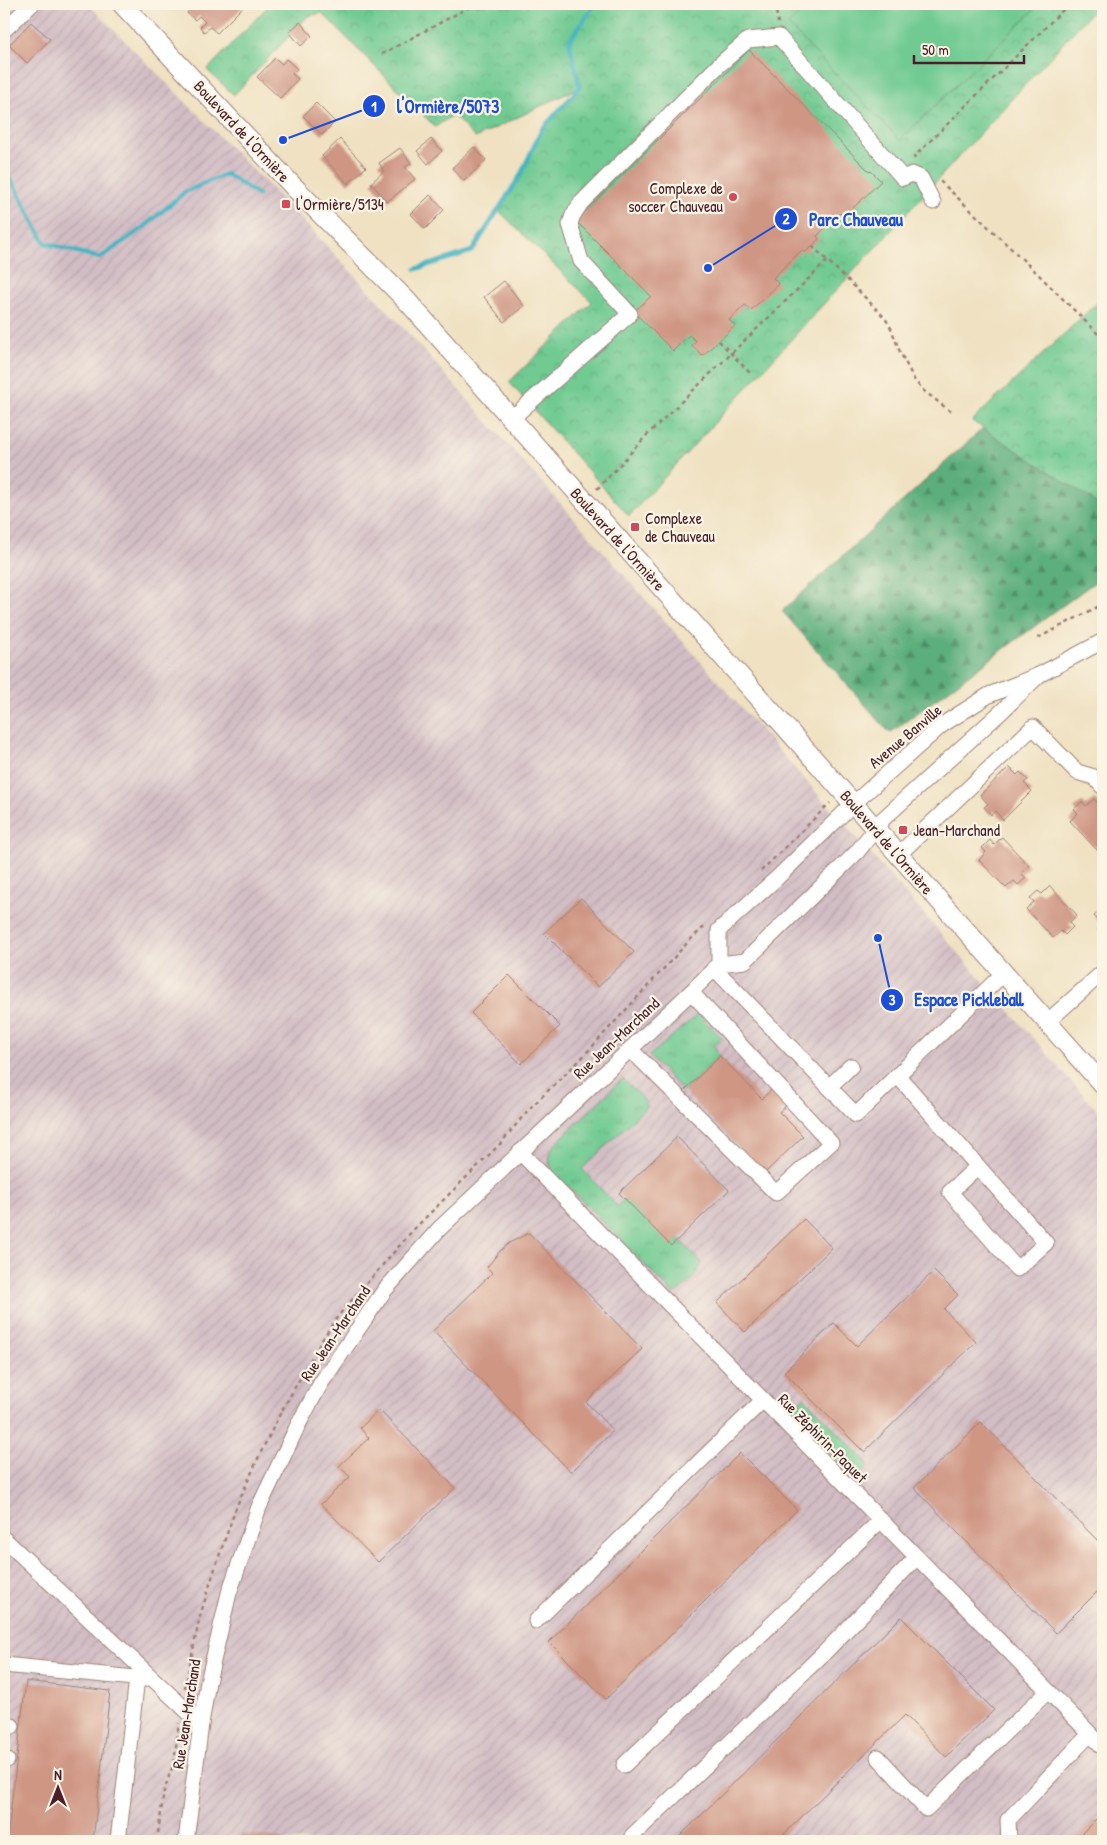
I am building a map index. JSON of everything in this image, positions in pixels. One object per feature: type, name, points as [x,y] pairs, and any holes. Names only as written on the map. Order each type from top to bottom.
[{"type":"main road","name":"Boulevard de l'Ormière","points":[[130,7],[292,185],[408,302],[1103,1085]]},
{"type":"street","points":[[4,30],[32,4]]},
{"type":"street","points":[[512,418],[630,314],[581,261],[570,224],[573,215],[581,203],[719,65],[748,40],[779,37],[903,178],[912,174],[921,178],[933,202]]},
{"type":"street","name":"Avenue Banville","points":[[848,798],[942,725],[989,695],[1039,675],[1103,641]]},
{"type":"street","name":"Avenue Banville","points":[[874,828],[1002,712],[1039,675]]},
{"type":"street","points":[[898,855],[1033,728],[1077,772],[1094,777],[1103,787]]},
{"type":"street","points":[[848,798],[778,877],[719,930],[716,966],[856,1115],[1004,973]]},
{"type":"street","points":[[716,966],[745,961],[857,852],[874,828]]},
{"type":"street","name":"Rue Jean-Marchand","points":[[186,1841],[201,1724],[228,1593],[259,1507],[277,1467],[322,1383],[384,1291],[439,1229],[691,992],[716,966]]},
{"type":"street","points":[[1046,1022],[1103,972]]},
{"type":"street","points":[[630,1049],[776,1193],[831,1143],[691,992]]},
{"type":"street","points":[[829,1087],[850,1066]]},
{"type":"street","points":[[898,1075],[978,1166],[1046,1244],[1017,1269],[950,1192],[978,1166]]},
{"type":"street","name":"Rue Zéphirin-Paquet","points":[[520,1152],[1103,1747]]},
{"type":"street","points":[[536,1620],[762,1401]]},
{"type":"street","points":[[624,1764],[880,1521]]},
{"type":"street","points":[[4,1539],[201,1724]]},
{"type":"street","points":[[632,1836],[825,1652],[916,1558]]},
{"type":"street","points":[[4,1665],[154,1680]]},
{"type":"street","points":[[118,1841],[137,1678]]},
{"type":"street","points":[[878,1757],[926,1809],[1048,1691]]},
{"type":"street","points":[[1009,1841],[1008,1820],[1090,1734]]},
{"type":"path","points":[[382,54],[475,4]]},
{"type":"path","points":[[775,4],[779,37]]},
{"type":"path","points":[[920,163],[914,157],[1069,4]]},
{"type":"path","points":[[938,180],[1038,274],[1103,339]]},
{"type":"path","points":[[812,246],[884,318],[891,328],[914,381],[954,414]]},
{"type":"path","points":[[597,488],[626,460],[629,453],[647,435],[827,261]]},
{"type":"path","points":[[719,341],[752,375]]},
{"type":"path","points":[[1038,638],[1103,604]]},
{"type":"path","points":[[755,876],[848,798]]},
{"type":"path","points":[[157,1841],[164,1791],[174,1762],[182,1707],[200,1616],[217,1562],[237,1505],[260,1452],[281,1412],[338,1316],[414,1229],[501,1143],[529,1109],[578,1062],[689,941],[710,921]]},
{"type":"shaded area","points":[[4,4],[88,4],[292,209],[400,324],[586,532],[1103,1117],[1103,1841],[4,1841]]},
{"type":"green space","points":[[270,4],[1099,4],[629,516],[509,382],[592,302],[498,210],[520,176],[542,129],[578,88],[475,138],[453,115],[435,127],[322,13],[308,16],[234,95],[207,70]]},
{"type":"green space","points":[[810,4],[1040,4],[900,140],[788,25]]},
{"type":"green space","points":[[1103,297],[1103,507],[972,421]]},
{"type":"green space","points":[[1103,319],[1103,576],[890,733],[782,611]]},
{"type":"green space","points":[[698,1014],[722,1038],[714,1046],[719,1056],[683,1091],[649,1056]]},
{"type":"green space","points":[[623,1079],[646,1102],[646,1107],[582,1169],[617,1206],[625,1199],[678,1238],[702,1263],[690,1281],[673,1294],[552,1170],[550,1163],[551,1150],[555,1144]]},
{"type":"green space","points":[[804,1397],[869,1465],[855,1479],[789,1411]]},
{"type":"building","points":[[186,4],[246,4],[217,33],[210,27],[204,32],[200,27],[205,22],[199,16],[195,20],[187,13],[191,8]]},
{"type":"building","points":[[31,22],[50,39],[27,63],[9,45]]},
{"type":"building","points":[[300,22],[312,36],[301,46],[289,32]]},
{"type":"building","name":"Complexe de soccer Chauveau","points":[[749,50],[881,181],[844,217],[840,213],[817,236],[819,239],[805,253],[802,250],[773,278],[779,284],[751,310],[745,305],[729,320],[735,326],[702,356],[692,345],[696,341],[689,335],[673,351],[634,312],[651,296],[576,221]]},
{"type":"building","points":[[275,58],[282,64],[286,59],[297,69],[292,74],[298,79],[280,98],[257,77]]},
{"type":"building","points":[[316,103],[335,122],[322,135],[303,116]]},
{"type":"building","points":[[340,139],[366,167],[348,184],[322,156]]},
{"type":"building","points":[[431,139],[442,151],[428,164],[417,151]]},
{"type":"building","points":[[474,147],[486,160],[464,181],[452,168]]},
{"type":"building","points":[[400,148],[411,163],[405,167],[415,179],[387,202],[371,183],[384,171],[379,163]]},
{"type":"building","points":[[430,195],[444,210],[425,229],[411,214]]},
{"type":"building","points":[[504,281],[524,306],[504,322],[484,297]]},
{"type":"building","points":[[1009,767],[1017,775],[1020,772],[1028,780],[1024,783],[1032,791],[1003,820],[995,811],[991,815],[984,807],[988,804],[980,795]]},
{"type":"building","points":[[1094,799],[1103,808],[1103,844],[1097,850],[1070,821],[1078,813],[1074,809],[1082,802],[1086,806]]},
{"type":"building","points":[[1002,837],[1029,866],[1021,873],[1026,878],[1018,885],[1014,881],[1006,888],[979,860],[986,852],[982,848],[990,840],[994,845]]},
{"type":"building","points":[[1050,886],[1077,915],[1069,923],[1073,927],[1065,935],[1061,931],[1053,938],[1026,909],[1034,902],[1030,898],[1038,891],[1042,894]]},
{"type":"building","points":[[581,898],[634,952],[598,987],[544,933]]},
{"type":"building","points":[[1103,908],[1103,925],[1094,916]]},
{"type":"building","points":[[1103,925],[1103,933],[1098,928]]},
{"type":"building","points":[[509,975],[560,1026],[521,1064],[471,1013]]},
{"type":"building","points":[[720,1056],[762,1099],[772,1089],[787,1105],[779,1112],[803,1136],[766,1172],[762,1171],[684,1091]]},
{"type":"building","points":[[677,1137],[729,1190],[671,1246],[619,1193]]},
{"type":"building","points":[[804,1219],[832,1248],[745,1332],[717,1303]]},
{"type":"building","points":[[529,1233],[642,1349],[586,1402],[613,1431],[571,1472],[433,1331],[492,1273],[487,1267],[500,1251],[509,1243]]},
{"type":"building","points":[[934,1271],[958,1295],[944,1309],[976,1342],[864,1452],[784,1372],[834,1323],[857,1346]]},
{"type":"building","points":[[379,1410],[455,1488],[378,1562],[321,1504],[350,1477],[339,1466],[369,1438],[360,1428]]},
{"type":"building","points":[[981,1422],[1103,1546],[1103,1586],[1056,1633],[914,1488]]},
{"type":"building","points":[[740,1453],[797,1510],[606,1699],[549,1642]]},
{"type":"building","points":[[901,1617],[994,1710],[946,1757],[905,1715],[777,1841],[675,1841]]},
{"type":"building","points":[[26,1681],[110,1691],[93,1841],[7,1841]]},
{"type":"building","points":[[1096,1819],[1103,1826],[1103,1841],[1074,1841]]},
{"type":"building","points":[[241,1834],[283,1838],[283,1841],[240,1841]]},
{"type":"waterway","points":[[416,269],[472,251],[520,176],[542,129],[580,87],[569,41],[595,4]]},
{"type":"waterway","points":[[4,175],[12,181],[45,243],[100,258],[140,230],[185,192],[226,174],[258,195]]},
{"type":"place","name":"l'Ormière/5073","points":[[283,140]]},
{"type":"place","name":"Complexe de soccer Chauveau","points":[[733,197]]},
{"type":"place","name":"l'Ormière/5134","points":[[286,204]]},
{"type":"place","name":"Parc Chauveau","points":[[708,268]]},
{"type":"place","name":"Complexe de Chauveau","points":[[635,527]]},
{"type":"place","name":"Jean-Marchand","points":[[903,830]]},
{"type":"place","name":"Espace Pickleball","points":[[878,938]]}]
